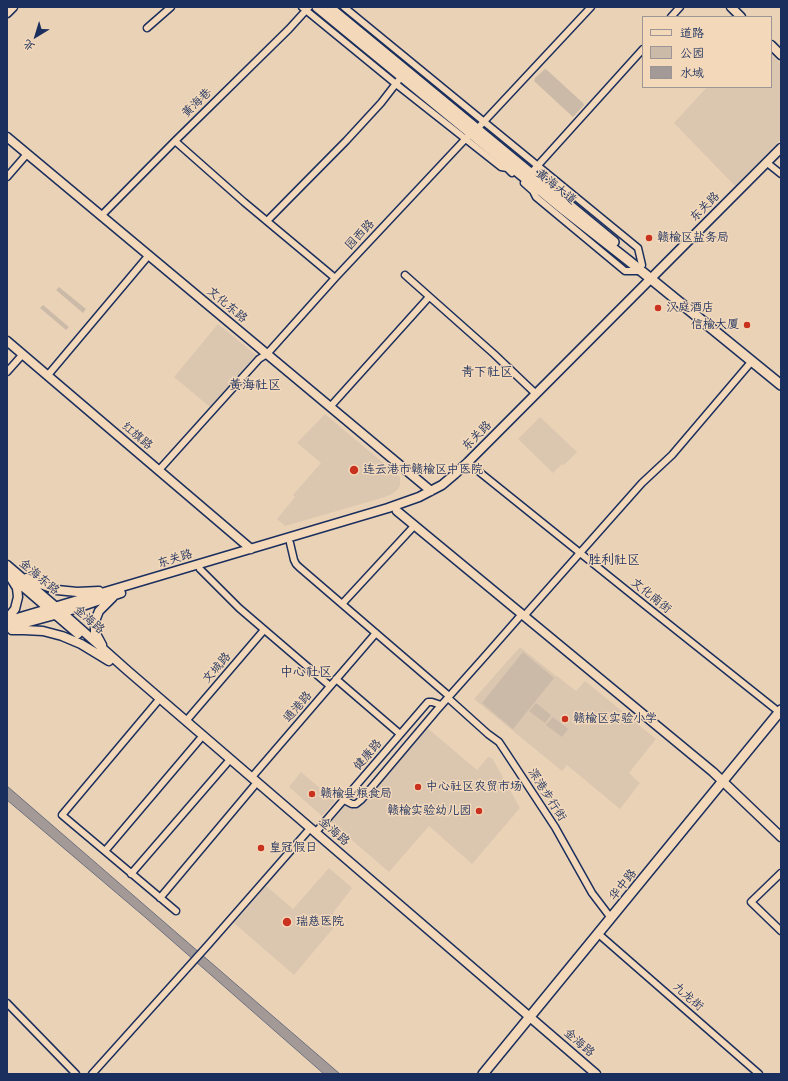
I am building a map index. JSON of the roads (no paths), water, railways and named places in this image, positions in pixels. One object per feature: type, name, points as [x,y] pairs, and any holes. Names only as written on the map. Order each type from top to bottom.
[{"type":"main road","points":[[7,13],[13,7]]},
{"type":"main road","name":"黄海大道","points":[[317,7],[399,81],[534,169],[641,268]]},
{"type":"main road","name":"黄海大道","points":[[329,7],[564,210],[654,278],[781,378]]},
{"type":"main road","points":[[730,7],[740,16]]},
{"type":"main road","points":[[772,46],[781,55]]},
{"type":"main road","name":"文化东路","points":[[7,137],[431,491]]},
{"type":"main road","name":"东关路","points":[[7,629],[56,611],[251,548],[388,508],[419,497],[442,485],[455,474],[654,278],[768,164],[781,148]]},
{"type":"main road","name":"东关路","points":[[768,164],[781,155]]},
{"type":"main road","name":"黄海大道","points":[[654,278],[781,384]]},
{"type":"main road","name":"东关路","points":[[116,592],[290,543],[398,510],[421,502],[445,489],[472,466],[654,278]]},
{"type":"main road","name":"红旗路","points":[[7,341],[251,548]]},
{"type":"main road","points":[[398,510],[713,772],[781,837]]},
{"type":"main road","name":"金海东路","points":[[7,565],[10,573],[56,611]]},
{"type":"main road","points":[[10,573],[57,590],[77,592],[116,592]]},
{"type":"main road","points":[[7,620],[15,609],[18,597],[10,573]]},
{"type":"main road","points":[[104,650],[94,632],[94,621],[99,611],[116,592]]},
{"type":"main road","name":"东关路","points":[[7,620],[56,611]]},
{"type":"main road","name":"金海路","points":[[56,611],[104,650],[316,832],[588,1074]]},
{"type":"main road","name":"金海路","points":[[56,611],[109,661],[307,832],[530,1021],[596,1074]]},
{"type":"main road","points":[[7,629],[43,631],[62,636],[81,644],[109,661]]},
{"type":"main road","name":"华中路","points":[[483,1074],[602,938],[780,713]]},
{"type":"main road","name":"华中路","points":[[490,1074],[611,918],[725,783]]},
{"type":"street","points":[[147,28],[171,7]]},
{"type":"street","points":[[344,7],[474,131]]},
{"type":"street","name":"园西路","points":[[159,470],[259,359],[267,354],[335,278],[591,7]]},
{"type":"street","points":[[672,16],[680,7]]},
{"type":"street","points":[[267,221],[346,141],[399,81],[306,8]]},
{"type":"street","name":"黄海巷","points":[[101,216],[289,29],[306,8]]},
{"type":"street","points":[[534,169],[642,50]]},
{"type":"street","points":[[175,141],[335,278]]},
{"type":"street","points":[[7,176],[27,154]]},
{"type":"street","points":[[768,164],[781,174]]},
{"type":"street","points":[[48,375],[149,255]]},
{"type":"street","points":[[405,275],[494,354],[536,394]]},
{"type":"street","points":[[330,407],[429,297]]},
{"type":"street","points":[[7,372],[23,354]]},
{"type":"street","points":[[344,800],[352,804],[356,804],[361,800],[441,705],[642,482],[672,455],[752,361]]},
{"type":"street","name":"文化南街","points":[[472,466],[780,713]]},
{"type":"street","points":[[342,604],[415,525]]},
{"type":"street","name":"深港步行街","points":[[290,543],[296,564],[449,697],[498,742],[555,827],[592,893],[611,918]]},
{"type":"street","points":[[200,569],[239,608],[330,686]]},
{"type":"street","name":"文城路","points":[[186,721],[264,630]]},
{"type":"street","name":"通港路","points":[[252,777],[376,633]]},
{"type":"street","points":[[336,679],[400,734]]},
{"type":"street","points":[[157,702],[62,815],[176,911]]},
{"type":"street","name":"健康路","points":[[316,832],[428,702],[441,705]]},
{"type":"street","points":[[105,851],[200,739]]},
{"type":"street","points":[[132,874],[227,763]]},
{"type":"street","points":[[160,898],[254,786]]},
{"type":"street","points":[[92,1074],[307,832]]},
{"type":"street","points":[[781,873],[751,902],[781,931]]},
{"type":"street","name":"九龙街","points":[[602,938],[759,1074]]},
{"type":"street","points":[[7,1003],[76,1074]]},
{"type":"water","points":[[7,786],[340,1074],[324,1074],[146,918],[7,800]]},
{"type":"place","name":"赣榆区盐务局","points":[[649,238]]},
{"type":"place","name":"汉庭酒店","points":[[658,308]]},
{"type":"place","name":"信榆大厦","points":[[747,325]]},
{"type":"place","name":"连云港市赣榆区中医院","points":[[354,470]]},
{"type":"place","name":"赣榆区实验小学","points":[[565,719]]},
{"type":"place","name":"中心社区农贸市场","points":[[418,787]]},
{"type":"place","name":"赣榆县粮食局","points":[[312,794]]},
{"type":"place","name":"赣榆实验幼儿园","points":[[479,811]]},
{"type":"place","name":"皇冠假日","points":[[261,848]]},
{"type":"place","name":"瑞慈医院","points":[[287,922]]},
{"type":"district","name":"青下社区","points":[[487,373]]},
{"type":"district","name":"黄海社区","points":[[255,386]]},
{"type":"district","name":"胜利社区","points":[[614,561]]},
{"type":"district","name":"中心社区","points":[[306,673]]}]
